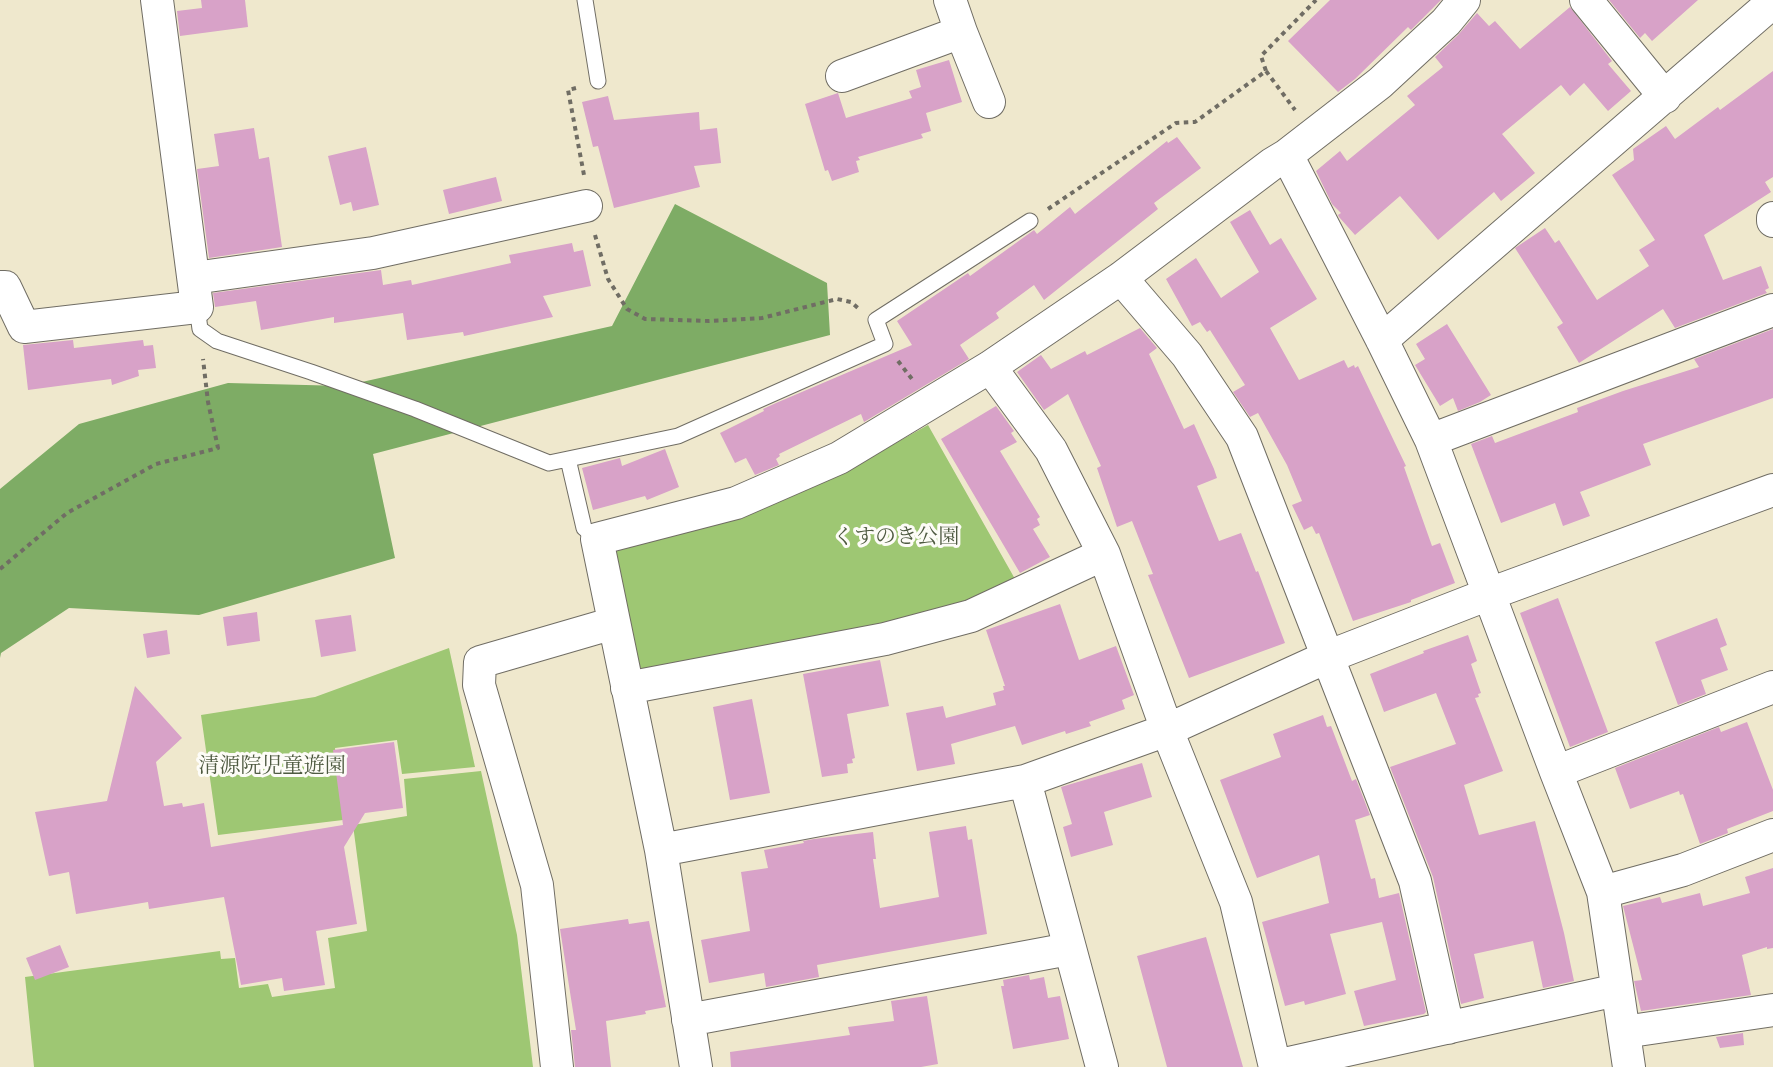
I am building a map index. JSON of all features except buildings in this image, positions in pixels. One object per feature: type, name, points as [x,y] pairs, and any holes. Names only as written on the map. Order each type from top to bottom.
[{"type":"street","points":[[157,0],[197,305]]},
{"type":"street","points":[[950,0],[960,32],[989,102]]},
{"type":"street","points":[[696,1067],[661,850],[597,539],[736,502],[839,458],[990,368],[1121,278],[1272,164],[1287,156],[1380,83],[1446,22],[1464,0]]},
{"type":"street","points":[[1586,0],[1665,97]]},
{"type":"street","points":[[1382,340],[1773,2]]},
{"type":"street","points":[[860,78],[960,32]]},
{"type":"street","points":[[1287,156],[1431,440],[1603,892],[1629,1067]]},
{"type":"street","points":[[0,287],[5,287],[24,327],[197,305],[373,253],[586,206]]},
{"type":"street","points":[[1121,278],[1187,355],[1242,437],[1415,881],[1448,1028]]},
{"type":"street","points":[[1431,440],[1773,310]]},
{"type":"street","points":[[990,368],[1051,450],[1104,554],[1167,730],[1236,902],[1275,1067],[1617,990]]},
{"type":"street","points":[[661,850],[1026,781],[1167,730],[1328,657],[1489,594],[1773,490]]},
{"type":"street","points":[[627,688],[885,639],[971,616],[1104,554]]},
{"type":"street","points":[[557,1067],[537,885],[479,685],[480,662],[614,623]]},
{"type":"street","points":[[1556,772],[1773,687]]},
{"type":"street","points":[[1026,781],[1102,1067]]},
{"type":"street","points":[[1603,892],[1683,870],[1773,835]]},
{"type":"street","points":[[688,1020],[1069,949]]},
{"type":"street","points":[[1624,1032],[1773,1010]]},
{"type":"lane","points":[[585,0],[598,81]]},
{"type":"lane","points":[[197,305],[217,341],[415,409],[549,463],[678,436],[885,344],[876,320],[1030,221]]},
{"type":"lane","points":[[568,459],[584,528],[597,539]]},
{"type":"path","points":[[1313,135],[1266,71],[1261,56],[1316,0]]},
{"type":"path","points":[[1030,221],[1176,123],[1195,122],[1266,71]]},
{"type":"path","points":[[598,81],[568,90],[585,180],[586,206],[608,279],[627,309],[645,320],[709,321],[762,318],[837,299],[850,302],[876,320]]},
{"type":"path","points":[[0,569],[67,513],[156,464],[219,448],[208,402],[197,305]]},
{"type":"path","points":[[885,344],[930,403]]},
{"type":"green space","points":[[675,204],[827,283],[830,335],[373,454],[395,558],[199,615],[69,608],[1,653],[0,658],[0,489],[79,424],[228,383],[344,386],[612,326]]},
{"type":"green space","name":"くすのき公園","points":[[928,425],[1015,579],[950,607],[886,624],[643,669],[631,662],[615,545],[740,511],[833,478]]},
{"type":"green space","name":"清源院児童遊園","points":[[449,648],[475,767],[402,774],[397,740],[335,748],[343,820],[218,835],[201,715],[315,697]]},
{"type":"green space","points":[[481,771],[517,935],[533,1067],[34,1067],[25,977],[220,951],[221,959],[235,958],[239,988],[268,984],[272,997],[335,988],[328,938],[367,931],[353,825],[407,816],[404,779]]}]
